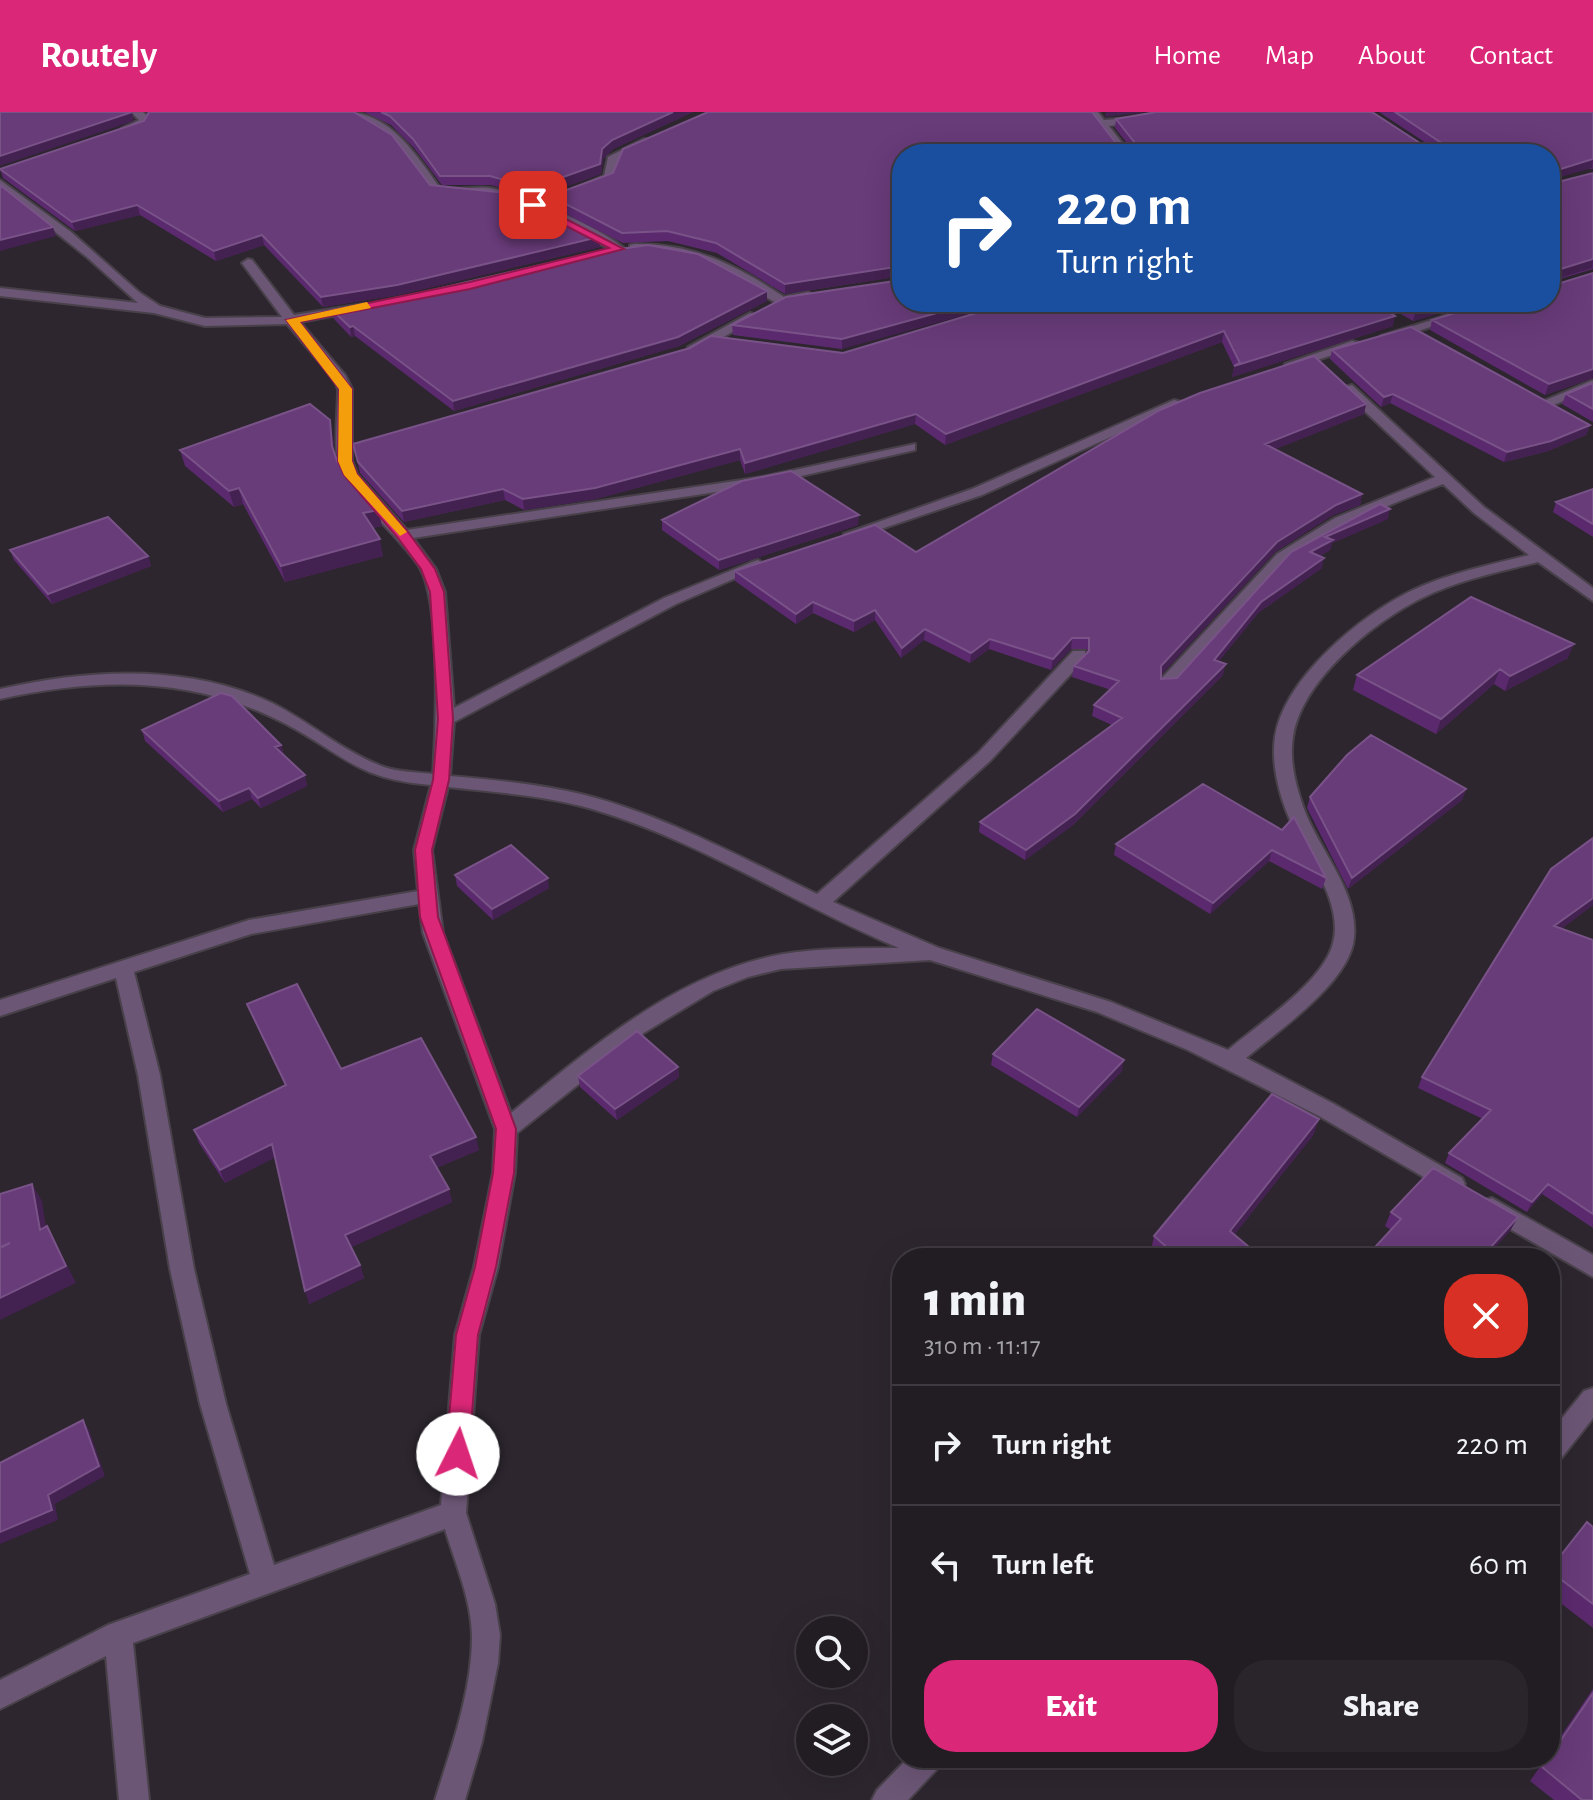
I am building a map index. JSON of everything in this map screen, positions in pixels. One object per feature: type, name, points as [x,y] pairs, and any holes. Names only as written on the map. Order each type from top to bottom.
[{"type":"street","points":[[110,136],[144,123],[136,112]]},
{"type":"street","points":[[351,112],[400,140],[436,190],[452,195],[488,191],[533,205],[619,249]]},
{"type":"street","points":[[1092,112],[1119,144]]},
{"type":"street","points":[[1104,123],[1151,118]]},
{"type":"street","points":[[571,192],[609,178],[612,159],[618,154],[664,135]]},
{"type":"street","points":[[0,173],[13,169]]},
{"type":"street","points":[[0,183],[65,232],[154,309]]},
{"type":"street","points":[[533,205],[546,201]]},
{"type":"street","points":[[604,253],[619,249],[671,248],[704,255],[782,301]]},
{"type":"street","points":[[248,263],[345,389],[354,447],[345,461],[350,475],[403,535],[428,569],[437,592],[446,719],[441,780],[423,850],[428,896],[433,933],[506,1129],[504,1173],[486,1267],[467,1335],[453,1513],[481,1604],[486,1635],[484,1663],[468,1742],[450,1800]]},
{"type":"street","points":[[0,292],[154,309],[208,321],[292,320],[381,303]]},
{"type":"street","points":[[685,352],[713,340],[782,301],[823,292]]},
{"type":"street","points":[[1275,370],[1326,367],[1413,329],[1470,312]]},
{"type":"street","points":[[1389,315],[1437,343]]},
{"type":"street","points":[[713,340],[736,343]]},
{"type":"street","points":[[1326,367],[1377,420],[1444,479],[1593,596]]},
{"type":"street","points":[[1568,416],[1540,399],[1593,384]]},
{"type":"street","points":[[837,539],[977,492],[1192,397]]},
{"type":"street","points":[[403,535],[762,481],[910,447]]},
{"type":"street","points":[[1167,683],[1282,557],[1302,542],[1342,518],[1444,479]]},
{"type":"street","points":[[1230,1060],[1315,983],[1340,954],[1345,935],[1344,915],[1298,817],[1286,774],[1284,734],[1309,682],[1369,622],[1396,606],[1475,574],[1540,557]]},
{"type":"street","points":[[446,719],[670,601],[777,559]]},
{"type":"street","points":[[819,903],[984,757],[1079,655]]},
{"type":"street","points":[[0,694],[75,678],[117,675],[207,688],[239,696],[296,723],[330,748],[380,772],[527,791],[598,805],[703,844],[819,903],[934,954],[1103,1007],[1230,1060],[1316,1101],[1593,1267]]},
{"type":"street","points":[[0,1008],[249,927],[428,896]]},
{"type":"street","points":[[506,1129],[592,1060],[650,1020],[719,979],[778,962],[934,954]]},
{"type":"street","points":[[123,966],[149,1075],[182,1269],[213,1404],[265,1580]]},
{"type":"street","points":[[1560,1440],[1593,1399]]},
{"type":"street","points":[[0,1695],[118,1635],[453,1513]]},
{"type":"street","points":[[118,1635],[134,1800]]},
{"type":"street","points":[[887,1800],[918,1768]]},
{"type":"building","points":[[0,112],[132,112],[0,156]]},
{"type":"building","points":[[149,112],[354,112],[392,135],[430,185],[507,193],[599,237],[397,285],[321,297],[262,235],[214,251],[137,205],[72,222],[0,169],[144,121]]},
{"type":"building","points":[[381,112],[673,112],[612,140],[602,149],[600,164],[532,188],[490,176],[440,176],[413,139],[390,116]]},
{"type":"building","points":[[708,112],[1092,112],[1117,144],[892,144],[892,268],[785,284],[716,243],[667,231],[622,233],[550,196],[613,173],[623,149]]},
{"type":"building","points":[[1156,112],[1372,112],[1421,144],[1134,144],[1116,119]]},
{"type":"building","points":[[1395,112],[1593,112],[1593,159],[1560,169],[1560,144],[1443,144]]},
{"type":"building","points":[[1593,173],[1593,259],[1560,269],[1560,181]]},
{"type":"building","points":[[0,185],[53,227],[0,240]]},
{"type":"building","points":[[648,245],[698,254],[767,291],[678,337],[453,401],[353,326],[350,327],[332,310],[398,298],[592,253]]},
{"type":"building","points":[[1593,273],[1593,369],[1549,384],[1432,320],[1458,312],[1560,312],[1560,283]]},
{"type":"building","points":[[892,281],[892,312],[941,312],[842,339],[732,325],[786,297]]},
{"type":"building","points":[[980,312],[1388,312],[1395,316],[1234,366],[1240,363],[1224,331],[946,434],[916,414],[745,463],[740,449],[595,488],[523,499],[503,489],[402,511],[358,462],[353,444],[690,348],[711,336],[843,353]]},
{"type":"building","points":[[1411,327],[1590,425],[1551,441],[1507,452],[1393,394],[1384,397],[1332,350]]},
{"type":"building","points":[[1314,356],[1366,404],[1265,444],[1362,494],[1336,505],[1277,542],[1161,666],[1161,679],[1177,678],[1291,552],[1380,504],[1390,509],[1325,537],[1333,540],[1310,552],[1324,558],[1261,602],[1214,660],[1226,664],[1075,814],[1026,850],[980,822],[1122,718],[1094,705],[1119,681],[1074,666],[1089,651],[1089,638],[1072,638],[1053,659],[990,639],[971,653],[925,629],[902,648],[875,610],[854,621],[813,602],[796,614],[735,571],[875,525],[916,552],[1160,410],[1200,393]]},
{"type":"building","points":[[1593,383],[1593,409],[1566,394]]},
{"type":"building","points":[[310,404],[330,420],[332,446],[337,461],[378,510],[363,513],[380,539],[281,566],[239,488],[229,491],[180,450]]},
{"type":"building","points":[[791,471],[859,515],[719,560],[662,520],[742,481]]},
{"type":"building","points":[[1593,489],[1593,524],[1556,502]]},
{"type":"building","points":[[108,517],[148,556],[48,594],[10,550]]},
{"type":"building","points":[[1471,597],[1574,644],[1510,676],[1500,669],[1441,719],[1357,675]]},
{"type":"building","points":[[221,693],[232,696],[281,745],[275,747],[305,775],[258,798],[249,788],[219,801],[142,730]]},
{"type":"building","points":[[1371,735],[1466,789],[1352,878],[1310,797],[1347,755]]},
{"type":"building","points":[[1203,784],[1282,830],[1294,817],[1326,878],[1272,850],[1213,903],[1116,844]]},
{"type":"building","points":[[1593,838],[1593,898],[1554,926],[1593,940],[1593,1214],[1548,1184],[1532,1202],[1449,1153],[1491,1110],[1422,1077],[1551,869]]},
{"type":"building","points":[[511,845],[548,878],[492,909],[455,875]]},
{"type":"building","points":[[297,984],[341,1069],[421,1038],[476,1137],[430,1156],[449,1189],[345,1235],[360,1265],[305,1291],[272,1144],[220,1170],[194,1130],[286,1085],[247,1004]]},
{"type":"building","points":[[1037,1009],[1124,1060],[1079,1107],[993,1054]]},
{"type":"building","points":[[637,1031],[678,1067],[615,1109],[578,1076]]},
{"type":"building","points":[[1272,1094],[1319,1119],[1230,1231],[1250,1248],[1168,1248],[1154,1236]]},
{"type":"building","points":[[1433,1168],[1518,1217],[1490,1248],[1374,1248],[1401,1219],[1391,1212]]},
{"type":"building","points":[[32,1184],[40,1230],[47,1226],[66,1266],[0,1298],[0,1248],[10,1243],[0,1247],[0,1194]]},
{"type":"building","points":[[83,1420],[99,1466],[48,1495],[52,1510],[0,1532],[0,1463]]},
{"type":"building","points":[[1587,1522],[1593,1527],[1593,1604],[1560,1579],[1560,1556]]},
{"type":"building","points":[[1593,1693],[1593,1800],[1582,1800],[1543,1768],[1560,1768],[1560,1741]]},
{"type":"slow traffic","points":[[367,305],[292,320],[340,378],[345,389],[345,461],[350,475],[400,532]]},
{"type":"route","points":[[458,1454],[467,1335],[486,1267],[504,1173],[506,1129],[429,917],[423,850],[441,780],[446,719],[437,592],[428,569],[403,535],[350,475],[345,461],[345,389],[340,378],[292,320],[470,286],[619,249],[533,205]]}]
